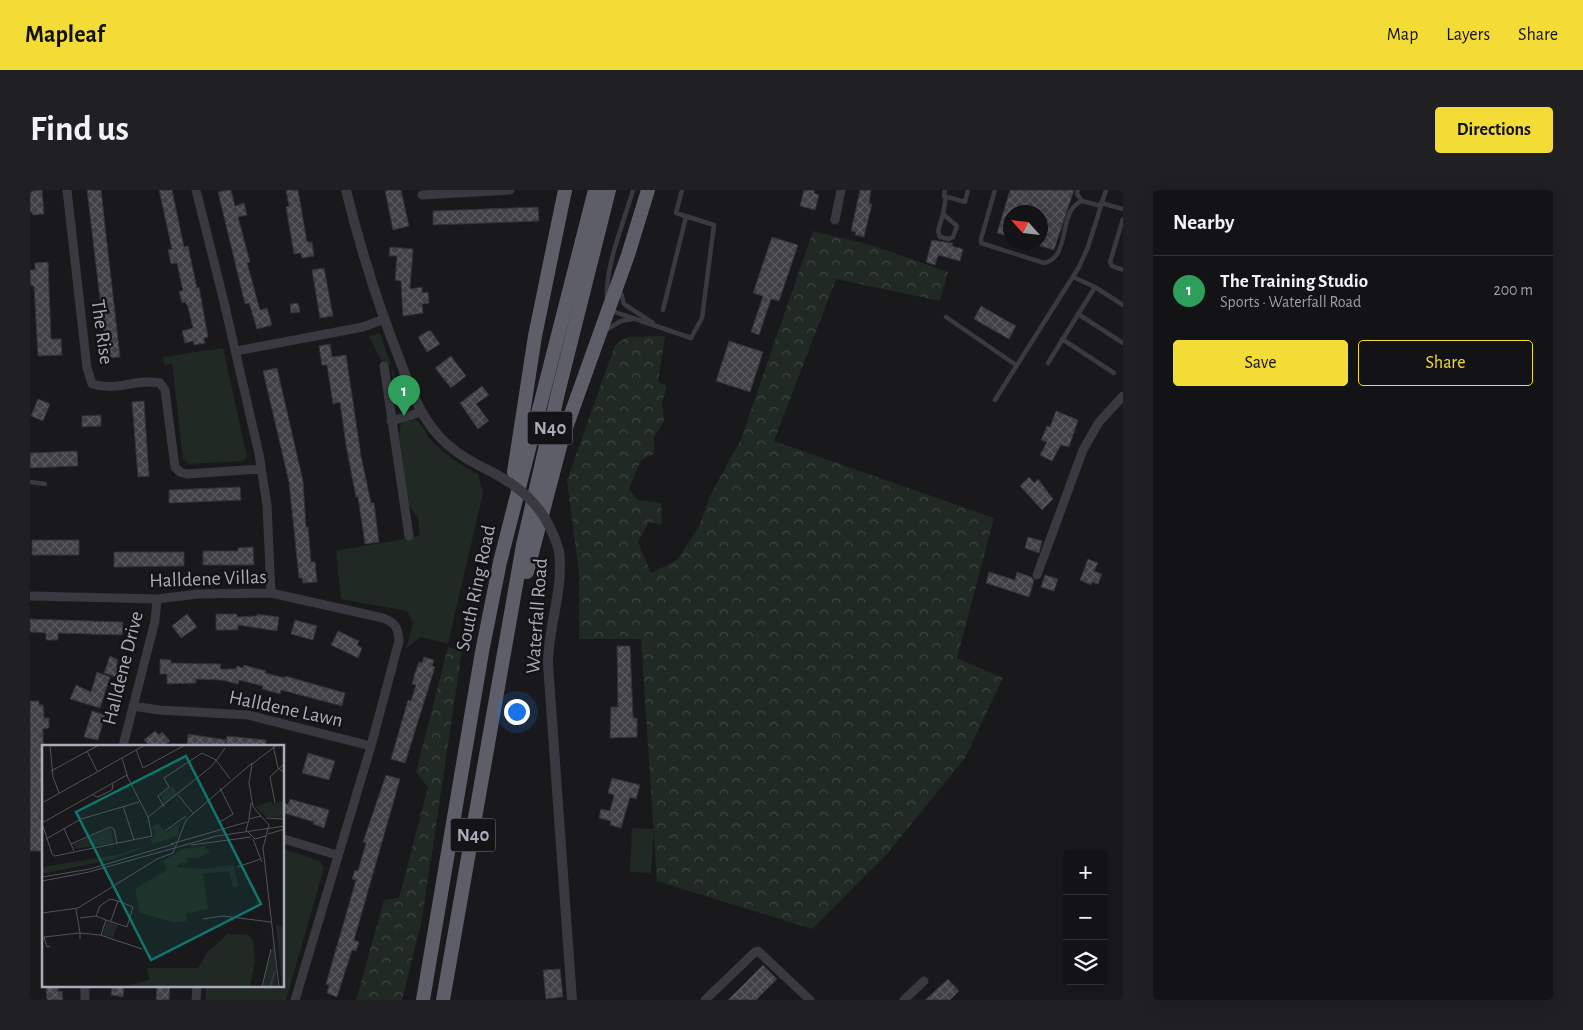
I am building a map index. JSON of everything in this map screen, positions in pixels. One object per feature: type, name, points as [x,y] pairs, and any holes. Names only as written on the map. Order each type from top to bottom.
[{"type":"highway","points":[[500,562],[534,336],[565,190]]},
{"type":"highway","name":"South Ring Road","points":[[423,1000],[482,652],[500,562],[542,390],[595,190]]},
{"type":"highway","name":"South Ring Road","points":[[443,1000],[528,526],[558,393],[609,190]]},
{"type":"highway","points":[[502,669],[562,438],[619,279],[648,190]]},
{"type":"street","name":"The Rise","points":[[67,190],[87,368],[92,384],[107,388],[152,381],[160,383],[165,390],[175,467],[180,472],[187,474],[262,469]]},
{"type":"street","points":[[196,190],[236,351],[262,469],[269,522],[271,593]]},
{"type":"street","name":"Waterfall Road","points":[[346,190],[362,254],[384,319],[421,412],[437,434],[451,448],[514,485],[538,506],[551,526],[559,550],[560,582],[549,638],[548,664],[572,1000]]},
{"type":"street","points":[[422,195],[510,190]]},
{"type":"street","points":[[835,220],[842,190]]},
{"type":"street","points":[[236,351],[363,327],[384,319]]},
{"type":"street","points":[[384,366],[409,536]]},
{"type":"street","points":[[1037,575],[1083,450],[1099,422],[1123,396]]},
{"type":"street","points":[[391,421],[421,412]]},
{"type":"street","name":"Halldene Villas","points":[[30,596],[157,599],[198,594],[271,593],[392,621],[398,628],[399,641],[370,746]]},
{"type":"street","name":"Halldene Drive","points":[[123,745],[155,622],[157,599]]},
{"type":"street","name":"Halldene Lawn","points":[[133,706],[159,710],[248,714],[370,746]]},
{"type":"street","points":[[295,1000],[370,746]]},
{"type":"street","points":[[285,840],[337,855]]},
{"type":"street","points":[[705,1000],[754,952],[758,951],[810,1000]]},
{"type":"street","points":[[904,1000],[924,981]]},
{"type":"lane","points":[[633,190],[606,289],[608,309],[691,338],[702,318],[714,225],[676,213],[682,190]]},
{"type":"lane","points":[[943,214],[957,226],[953,237],[940,237],[938,231],[946,197],[944,196],[945,190]]},
{"type":"lane","points":[[946,197],[965,202],[968,190]]},
{"type":"lane","points":[[995,190],[981,239],[982,243],[1044,263],[1058,253],[1072,210],[1082,201]]},
{"type":"lane","points":[[1078,190],[1077,194],[1082,201],[1123,209]]},
{"type":"lane","points":[[995,400],[1072,277],[1088,247],[1106,190]]},
{"type":"lane","points":[[663,310],[686,217]]},
{"type":"lane","points":[[1123,218],[1110,262],[1112,266],[1123,270]]},
{"type":"lane","points":[[1072,277],[1094,287],[1123,306]]},
{"type":"lane","points":[[619,279],[624,304],[656,325]]},
{"type":"lane","points":[[1048,363],[1094,287]]},
{"type":"lane","points":[[1078,314],[1123,343]]},
{"type":"lane","points":[[946,317],[1016,365]]},
{"type":"lane","points":[[599,336],[610,326],[634,319]]},
{"type":"lane","points":[[1062,339],[1114,373]]},
{"type":"lane","points":[[30,482],[44,484]]},
{"type":"green space","points":[[813,231],[874,246],[948,272],[940,301],[836,279],[774,441],[994,518],[957,658],[1003,678],[965,758],[887,854],[812,929],[657,881],[641,639],[579,639],[579,574],[567,480],[615,345],[627,337],[665,336],[658,382],[667,386],[662,403],[664,421],[654,437],[654,454],[641,460],[629,489],[638,500],[661,503],[662,525],[649,522],[638,542],[651,573],[677,560],[698,528],[710,496],[741,439]]},
{"type":"green space","points":[[380,333],[406,408],[397,408],[391,365],[381,360],[369,336]]},
{"type":"green space","points":[[223,348],[247,457],[243,461],[189,464],[183,459],[172,364],[164,365],[163,357]]},
{"type":"green space","points":[[412,418],[421,424],[430,439],[441,450],[478,474],[483,493],[448,644],[421,637],[406,648],[413,623],[407,611],[341,599],[336,551],[420,536],[418,518],[407,503],[399,435],[401,422]]},
{"type":"green space","points":[[448,647],[462,651],[422,919],[402,1000],[356,1000],[384,900],[399,898],[428,787],[416,772]]},
{"type":"green space","points":[[632,828],[654,829],[651,873],[630,872]]},
{"type":"green space","points":[[285,849],[320,861],[324,868],[286,1000],[206,1000],[206,988],[285,988]]},
{"type":"building","points":[[42,190],[44,214],[33,215],[30,212],[30,191]]},
{"type":"building","points":[[87,190],[101,190],[120,357],[107,358]]},
{"type":"building","points":[[159,190],[172,190],[184,247],[188,246],[197,288],[199,287],[208,337],[204,338],[205,343],[194,345],[193,341],[185,343],[182,331],[193,328],[188,307],[185,302],[182,303],[179,291],[183,291],[177,263],[171,264],[168,250],[172,249]]},
{"type":"building","points":[[231,190],[235,206],[244,203],[247,215],[238,217],[250,262],[247,263],[260,310],[267,308],[272,325],[257,329],[249,303],[245,304],[218,192]]},
{"type":"building","points":[[286,190],[298,190],[307,242],[312,242],[314,256],[302,258],[301,253],[294,254],[286,207],[289,206]]},
{"type":"building","points":[[385,190],[401,190],[409,226],[393,230]]},
{"type":"building","points":[[804,190],[815,190],[814,193],[819,195],[815,210],[800,206]]},
{"type":"building","points":[[860,190],[871,190],[869,203],[872,204],[864,237],[855,235],[856,232],[851,231]]},
{"type":"building","points":[[1010,190],[1074,190],[1054,250],[1048,248],[1048,205],[1005,205]]},
{"type":"building","points":[[538,207],[539,221],[433,225],[433,211]]},
{"type":"building","points":[[1003,213],[1003,235],[997,233]]},
{"type":"building","points":[[772,237],[798,245],[779,301],[771,299],[759,335],[751,332],[763,296],[753,293]]},
{"type":"building","points":[[932,240],[953,243],[952,246],[963,249],[960,261],[938,255],[935,265],[926,262]]},
{"type":"building","points":[[390,247],[413,249],[410,289],[422,287],[422,293],[428,292],[429,303],[422,304],[423,313],[403,316],[401,281],[395,280],[397,256],[389,256]]},
{"type":"building","points":[[48,262],[51,339],[61,339],[62,355],[38,356],[34,286],[31,286],[30,270],[35,270],[35,263]]},
{"type":"building","points":[[324,268],[333,316],[320,318],[312,270]]},
{"type":"building","points":[[298,303],[300,312],[291,313],[290,304]]},
{"type":"building","points":[[981,306],[1016,326],[1009,339],[974,319]]},
{"type":"building","points":[[431,331],[440,344],[427,352],[418,337]]},
{"type":"building","points":[[729,341],[763,352],[750,392],[716,381]]},
{"type":"building","points":[[330,344],[332,357],[346,355],[361,456],[371,503],[374,503],[379,542],[365,544],[358,497],[356,497],[346,445],[340,402],[333,404],[327,365],[322,365],[319,346]]},
{"type":"building","points":[[451,356],[466,376],[451,388],[435,368]]},
{"type":"building","points":[[277,368],[303,481],[306,527],[308,527],[311,562],[315,562],[317,582],[303,583],[302,578],[299,578],[289,482],[263,371]]},
{"type":"building","points":[[482,386],[489,395],[476,404],[489,421],[478,429],[460,403]]},
{"type":"building","points":[[38,399],[50,404],[43,421],[31,416]]},
{"type":"building","points":[[144,401],[149,476],[138,477],[132,402]]},
{"type":"building","points":[[1056,411],[1078,420],[1069,447],[1061,445],[1052,461],[1040,455],[1047,442],[1041,440],[1047,426],[1050,427]]},
{"type":"building","points":[[101,415],[101,426],[82,427],[82,416]]},
{"type":"building","points":[[77,451],[78,466],[30,468],[30,453]]},
{"type":"building","points":[[1029,477],[1034,483],[1038,479],[1053,499],[1042,510],[1020,486]]},
{"type":"building","points":[[240,487],[241,500],[169,503],[169,490]]},
{"type":"building","points":[[1028,537],[1042,541],[1039,553],[1025,548]]},
{"type":"building","points":[[32,540],[79,540],[79,555],[32,555]]},
{"type":"building","points":[[253,547],[254,565],[203,565],[203,551],[238,551],[238,548]]},
{"type":"building","points":[[114,552],[184,552],[184,566],[114,567]]},
{"type":"building","points":[[1088,559],[1098,563],[1094,571],[1102,574],[1098,584],[1092,582],[1091,585],[1080,580]]},
{"type":"building","points":[[989,572],[1015,580],[1017,572],[1031,577],[1034,580],[1029,597],[986,583]]},
{"type":"building","points":[[1045,575],[1058,579],[1054,591],[1041,587]]},
{"type":"building","points":[[187,614],[197,627],[181,638],[172,626]]},
{"type":"building","points":[[216,614],[237,614],[237,617],[257,616],[257,614],[279,617],[277,631],[238,625],[238,630],[216,630]]},
{"type":"building","points":[[30,619],[123,622],[122,635],[58,633],[58,640],[46,640],[46,633],[30,632]]},
{"type":"building","points":[[295,620],[317,626],[313,640],[291,634]]},
{"type":"building","points":[[338,631],[359,641],[357,645],[362,648],[358,658],[331,645]]},
{"type":"building","points":[[617,646],[630,646],[633,718],[637,718],[637,737],[610,738],[611,707],[618,707]]},
{"type":"building","points":[[110,656],[118,660],[116,667],[120,668],[116,677],[104,673]]},
{"type":"building","points":[[424,657],[434,660],[432,666],[435,667],[405,763],[391,759],[408,700],[411,701],[416,685],[412,684],[415,673],[419,662],[422,663]]},
{"type":"building","points":[[160,659],[171,660],[171,663],[221,664],[220,669],[236,669],[237,666],[243,668],[244,665],[266,671],[265,673],[285,678],[285,676],[345,693],[342,706],[281,690],[280,694],[262,689],[263,686],[239,680],[238,684],[221,680],[196,679],[196,683],[167,684],[167,674],[160,674]]},
{"type":"building","points":[[97,672],[110,677],[100,708],[70,699],[76,685],[91,692]]},
{"type":"building","points":[[30,701],[39,701],[39,705],[43,705],[44,718],[49,718],[49,728],[43,729],[40,820],[42,820],[41,851],[30,851]]},
{"type":"building","points":[[92,711],[105,715],[98,740],[84,737]]},
{"type":"building","points":[[155,731],[159,735],[162,732],[170,741],[164,745],[149,745],[144,740]]},
{"type":"building","points":[[188,734],[226,740],[225,745],[187,745]]},
{"type":"building","points":[[227,736],[266,740],[266,745],[226,745]]},
{"type":"building","points":[[308,753],[335,761],[329,780],[302,773]]},
{"type":"building","points":[[386,775],[400,779],[354,940],[359,942],[356,951],[352,950],[337,997],[327,993],[329,985],[326,984],[356,880],[352,879],[355,870],[358,871],[366,843],[363,842]]},
{"type":"building","points":[[612,778],[640,785],[636,799],[630,797],[621,828],[610,825],[611,821],[599,818],[601,809],[610,811],[614,795],[608,793]]},
{"type":"building","points":[[290,799],[329,810],[324,828],[313,824],[314,822],[285,813],[285,803],[288,805]]},
{"type":"building","points":[[763,965],[777,979],[756,1000],[728,1000]]},
{"type":"building","points":[[560,969],[563,997],[546,999],[543,970]]},
{"type":"building","points":[[948,979],[959,991],[950,1000],[925,1000]]},
{"type":"building","points":[[46,988],[58,988],[58,992],[62,991],[63,1000],[47,1000]]},
{"type":"building","points":[[112,988],[124,988],[123,997],[111,995]]},
{"type":"building","points":[[157,988],[170,988],[169,1000],[156,1000]]},
{"type":"place","name":"The Training Studio","points":[[404,416]]}]
